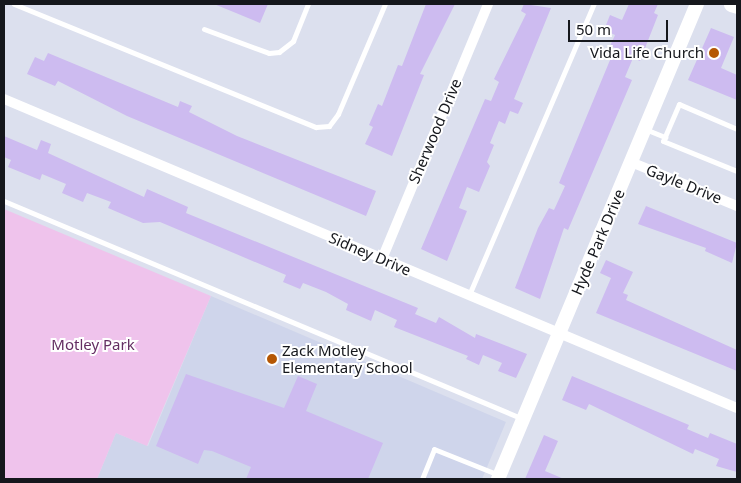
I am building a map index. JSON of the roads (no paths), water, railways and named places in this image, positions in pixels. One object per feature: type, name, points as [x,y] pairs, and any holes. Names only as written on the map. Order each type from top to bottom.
[{"type":"main road","points":[[731,4],[737,6]]},
{"type":"street","name":"Sherwood Drive","points":[[382,259],[488,4]]},
{"type":"street","name":"Hyde Park Drive","points":[[499,477],[697,4]]},
{"type":"street","name":"Sidney Drive","points":[[4,99],[737,408]]},
{"type":"street","name":"Gayle Drive","points":[[631,162],[737,206]]},
{"type":"lane","points":[[14,4],[316,127],[329,126],[338,114],[385,4]]},
{"type":"lane","points":[[204,29],[270,53],[279,52],[293,41],[308,4]]},
{"type":"lane","points":[[469,296],[594,4]]},
{"type":"lane","points":[[737,129],[679,104],[663,141],[737,171]]},
{"type":"lane","points":[[645,128],[665,137]]},
{"type":"lane","points":[[4,201],[523,420]]},
{"type":"lane","points":[[422,479],[434,449],[499,477]]},
{"type":"place","name":"Vida Life Church","points":[[714,53]]},
{"type":"place","name":"Zack Motley Elementary School","points":[[272,359]]},
{"type":"park label","name":"Motley Park","points":[[93,345]]}]
